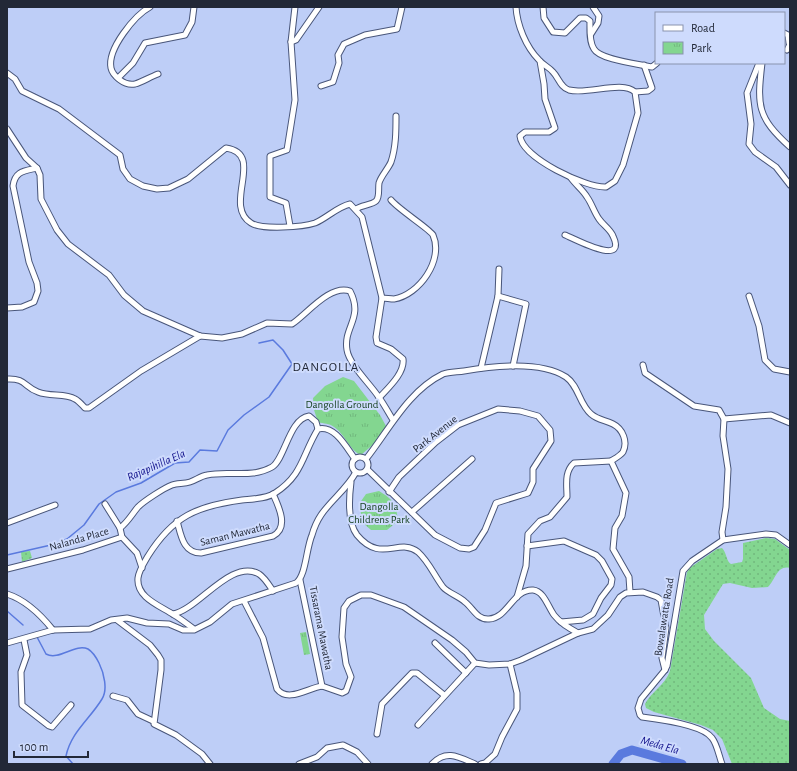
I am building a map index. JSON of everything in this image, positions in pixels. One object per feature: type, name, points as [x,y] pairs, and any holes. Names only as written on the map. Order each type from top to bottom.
[{"type":"street","points":[[150,7],[131,24],[118,42],[111,60],[111,67],[118,78],[124,83],[134,85],[158,74]]},
{"type":"street","points":[[118,78],[133,63],[145,43],[185,35],[192,22],[194,7]]},
{"type":"street","points":[[290,226],[286,203],[270,198],[269,166],[270,156],[287,150],[290,138],[295,100],[291,42],[295,7]]},
{"type":"street","points":[[291,42],[296,40],[319,7]]},
{"type":"street","points":[[321,86],[333,82],[338,63],[338,56],[344,44],[365,35],[397,29],[402,7]]},
{"type":"street","points":[[516,7],[526,42],[530,50],[540,61],[553,71],[561,84],[569,90],[596,90],[626,86],[635,92],[648,91],[652,88],[644,65]]},
{"type":"street","points":[[543,7],[544,18],[552,32],[565,33],[580,18],[586,18],[590,21],[593,49],[598,53],[609,58],[652,67],[656,64]]},
{"type":"street","points":[[591,35],[598,24],[599,16],[593,7]]},
{"type":"street","points":[[785,34],[788,35],[790,43],[787,50]]},
{"type":"street","points":[[540,61],[545,99],[555,128],[549,132],[525,132],[520,136],[521,140],[532,154],[570,178],[587,196],[599,220],[613,235],[615,244],[610,251],[600,251],[566,235]]},
{"type":"street","points":[[760,64],[758,95],[760,106],[766,122],[790,147]]},
{"type":"street","points":[[760,64],[747,93],[751,124],[749,144],[755,152],[776,167],[790,185]]},
{"type":"street","points":[[7,73],[15,79],[22,90],[58,109],[120,155],[123,169],[130,179],[143,186],[157,189],[169,188],[188,178],[226,148],[232,149],[240,154],[243,160],[245,168],[240,196],[243,213],[249,222],[253,224],[268,227],[314,223],[343,206],[350,204],[356,208],[362,217],[382,298],[376,337],[378,342],[403,359],[404,364],[393,382],[379,398]]},
{"type":"street","points":[[570,178],[602,188],[615,181],[623,165],[638,113],[635,92]]},
{"type":"street","points":[[356,208],[377,200],[379,182],[391,161],[394,150],[396,116]]},
{"type":"street","points":[[7,129],[21,152],[37,168],[40,175],[41,199],[57,230],[68,244],[109,275],[124,295],[142,311],[200,336],[222,338],[242,334],[267,323],[292,324],[318,302],[332,293],[346,289],[350,291],[356,301],[355,312],[346,340],[349,358],[379,398],[393,420]]},
{"type":"street","points":[[7,308],[22,307],[34,302],[37,297],[38,283],[29,262],[13,186],[14,177],[19,172],[37,168]]},
{"type":"street","points":[[382,298],[393,299],[401,297],[410,293],[420,284],[432,266],[437,247],[433,234],[397,207],[391,200]]},
{"type":"street","points":[[481,368],[498,296],[499,270]]},
{"type":"street","points":[[498,296],[526,304],[513,366]]},
{"type":"street","points":[[749,296],[760,326],[765,360],[774,369],[790,372]]},
{"type":"street","points":[[7,379],[17,378],[36,392],[50,396],[63,396],[75,399],[84,408],[89,408],[141,371],[200,336]]},
{"type":"street","points":[[643,365],[645,373],[694,406],[719,410],[724,419],[723,436],[728,469],[726,507],[722,532],[723,540]]},
{"type":"street","points":[[351,482],[349,501],[352,525],[356,534],[366,545],[381,551],[399,547],[416,551],[431,567],[444,588],[466,602],[480,618],[488,620],[497,617],[509,608],[517,598],[526,566],[528,534],[540,521],[550,517],[567,497],[566,477],[570,466],[574,463],[611,461],[622,453],[626,444],[624,434],[614,424],[600,420],[590,413],[582,403],[578,391],[567,378],[554,371],[543,368],[513,366],[481,368],[444,374],[422,388],[393,420],[384,437],[366,459]]},
{"type":"street","name":"Park Avenue","points":[[498,409],[520,411],[538,416],[550,430],[551,440],[533,469],[533,482],[528,493],[496,503],[485,530],[474,547],[469,549],[460,548],[435,535],[389,492],[399,477],[436,442],[458,425],[498,409]]},
{"type":"street","points":[[724,419],[770,415],[790,423]]},
{"type":"street","points":[[120,528],[126,523],[139,506],[172,485],[190,482],[205,475],[225,472],[246,475],[258,474],[274,466],[300,420],[309,416],[316,422],[318,429],[311,440],[305,458],[297,472],[287,484],[273,494],[204,507],[177,521],[159,539],[142,568],[138,578],[140,589],[147,599],[173,614],[194,630]]},
{"type":"street","points":[[318,429],[323,428],[334,432],[355,459]]},
{"type":"street","points":[[355,459],[362,457],[366,459],[369,464],[368,470]]},
{"type":"street","points":[[355,459],[352,466],[356,472],[361,474],[368,470]]},
{"type":"street","points":[[412,512],[472,460]]},
{"type":"street","points":[[611,461],[626,493],[622,516],[615,528],[613,549],[629,577],[630,592]]},
{"type":"street","points":[[368,470],[389,492]]},
{"type":"street","points":[[7,643],[24,640],[53,630],[90,629],[111,620],[126,618],[169,624],[183,630],[194,630],[210,622],[232,604],[244,602],[296,583],[300,580],[304,573],[309,543],[321,515],[351,482],[356,472]]},
{"type":"street","name":"Saman Mawatha","points":[[177,521],[183,541],[188,550],[193,553],[201,553],[273,536],[278,533],[282,520],[273,494]]},
{"type":"street","points":[[105,504],[120,528],[122,537]]},
{"type":"street","points":[[7,523],[55,505]]},
{"type":"street","name":"Bowalawatta Road","points":[[665,670],[682,571],[692,560],[723,540],[776,534],[790,545]]},
{"type":"street","name":"Nalanda Place","points":[[8,567],[83,550],[122,537],[137,553],[142,568]]},
{"type":"street","points":[[527,546],[564,541],[596,555],[602,561],[612,579],[611,585],[601,598],[593,614],[583,620],[561,622]]},
{"type":"street","points":[[173,614],[187,609],[224,579],[245,571],[253,572],[263,578],[273,591]]},
{"type":"street","name":"Tissarama Mawatha","points":[[300,580],[322,686],[342,693],[346,691],[350,682],[341,627],[344,608],[349,601],[361,595],[371,596],[404,607],[452,640],[466,652],[475,663]]},
{"type":"street","points":[[517,598],[532,590],[541,593],[553,614],[561,622],[578,633]]},
{"type":"street","points":[[418,725],[475,663],[489,665],[510,664],[578,633],[593,629],[608,615],[620,597],[630,592],[643,592],[661,600],[666,628],[662,658],[665,670],[641,700],[638,708],[640,715],[667,720],[706,732],[713,738],[722,764]]},
{"type":"street","points":[[7,594],[22,602],[42,616],[53,630]]},
{"type":"street","points":[[244,602],[263,638],[277,688],[280,692],[288,695],[322,686]]},
{"type":"street","points":[[117,620],[150,645],[161,660],[161,670],[153,721]]},
{"type":"street","points":[[24,640],[27,655],[21,672],[22,705],[52,727],[71,705]]},
{"type":"street","points":[[435,643],[466,673]]},
{"type":"street","points":[[481,764],[486,763],[496,754],[517,709],[517,693],[510,664]]},
{"type":"street","points":[[377,734],[382,704],[412,673],[417,673],[444,695]]},
{"type":"street","points":[[113,696],[127,700],[138,714],[153,721],[158,727],[176,735],[202,754],[210,764]]},
{"type":"street","points":[[299,764],[317,757],[327,748],[343,745],[357,752],[368,764]]},
{"type":"street","points":[[432,764],[437,758],[453,754],[475,764]]},
{"type":"green space","name":"Dangolla Ground","points":[[343,377],[354,381],[380,415],[386,426],[376,442],[361,455],[353,450],[338,430],[328,424],[318,422],[314,410],[313,398],[325,386]]},
{"type":"green space","name":"Dangolla Childrens Park","points":[[379,491],[388,497],[395,506],[398,521],[387,530],[371,530],[363,523],[359,504],[366,494]]},
{"type":"green space","points":[[766,538],[775,539],[790,550],[790,568],[779,571],[768,587],[752,588],[730,583],[723,584],[704,615],[705,629],[714,641],[751,678],[764,708],[780,719],[790,721],[790,764],[732,764],[722,739],[713,730],[701,725],[654,712],[646,708],[645,704],[665,680],[670,671],[687,572],[691,567],[717,549],[722,548],[731,564],[742,562],[743,543]]},
{"type":"green space","points":[[30,551],[32,558],[22,562],[21,552]]},
{"type":"green space","points":[[306,632],[310,654],[304,655],[300,633]]},
{"type":"waterway","name":"Rajapihilla Ela","points":[[7,555],[51,545],[67,539],[84,525],[99,504],[116,492],[141,483],[175,463],[189,462],[200,450],[217,451],[228,430],[244,415],[269,397],[292,364],[283,350],[273,340],[259,343]]},
{"type":"waterway","name":"Rajapihilla Ela","points":[[7,611],[23,625]]},
{"type":"waterway","name":"Rajapihilla Ela","points":[[37,637],[46,654],[51,656],[62,654],[78,648],[88,649],[92,652],[99,663],[105,681],[105,691],[102,699],[76,733],[68,747],[66,756],[73,764]]},
{"type":"waterway","name":"Meda Ela","points":[[613,764],[621,754],[632,750],[682,764]]},
{"type":"district","name":"DANGOLLA","points":[[326,367]]}]
